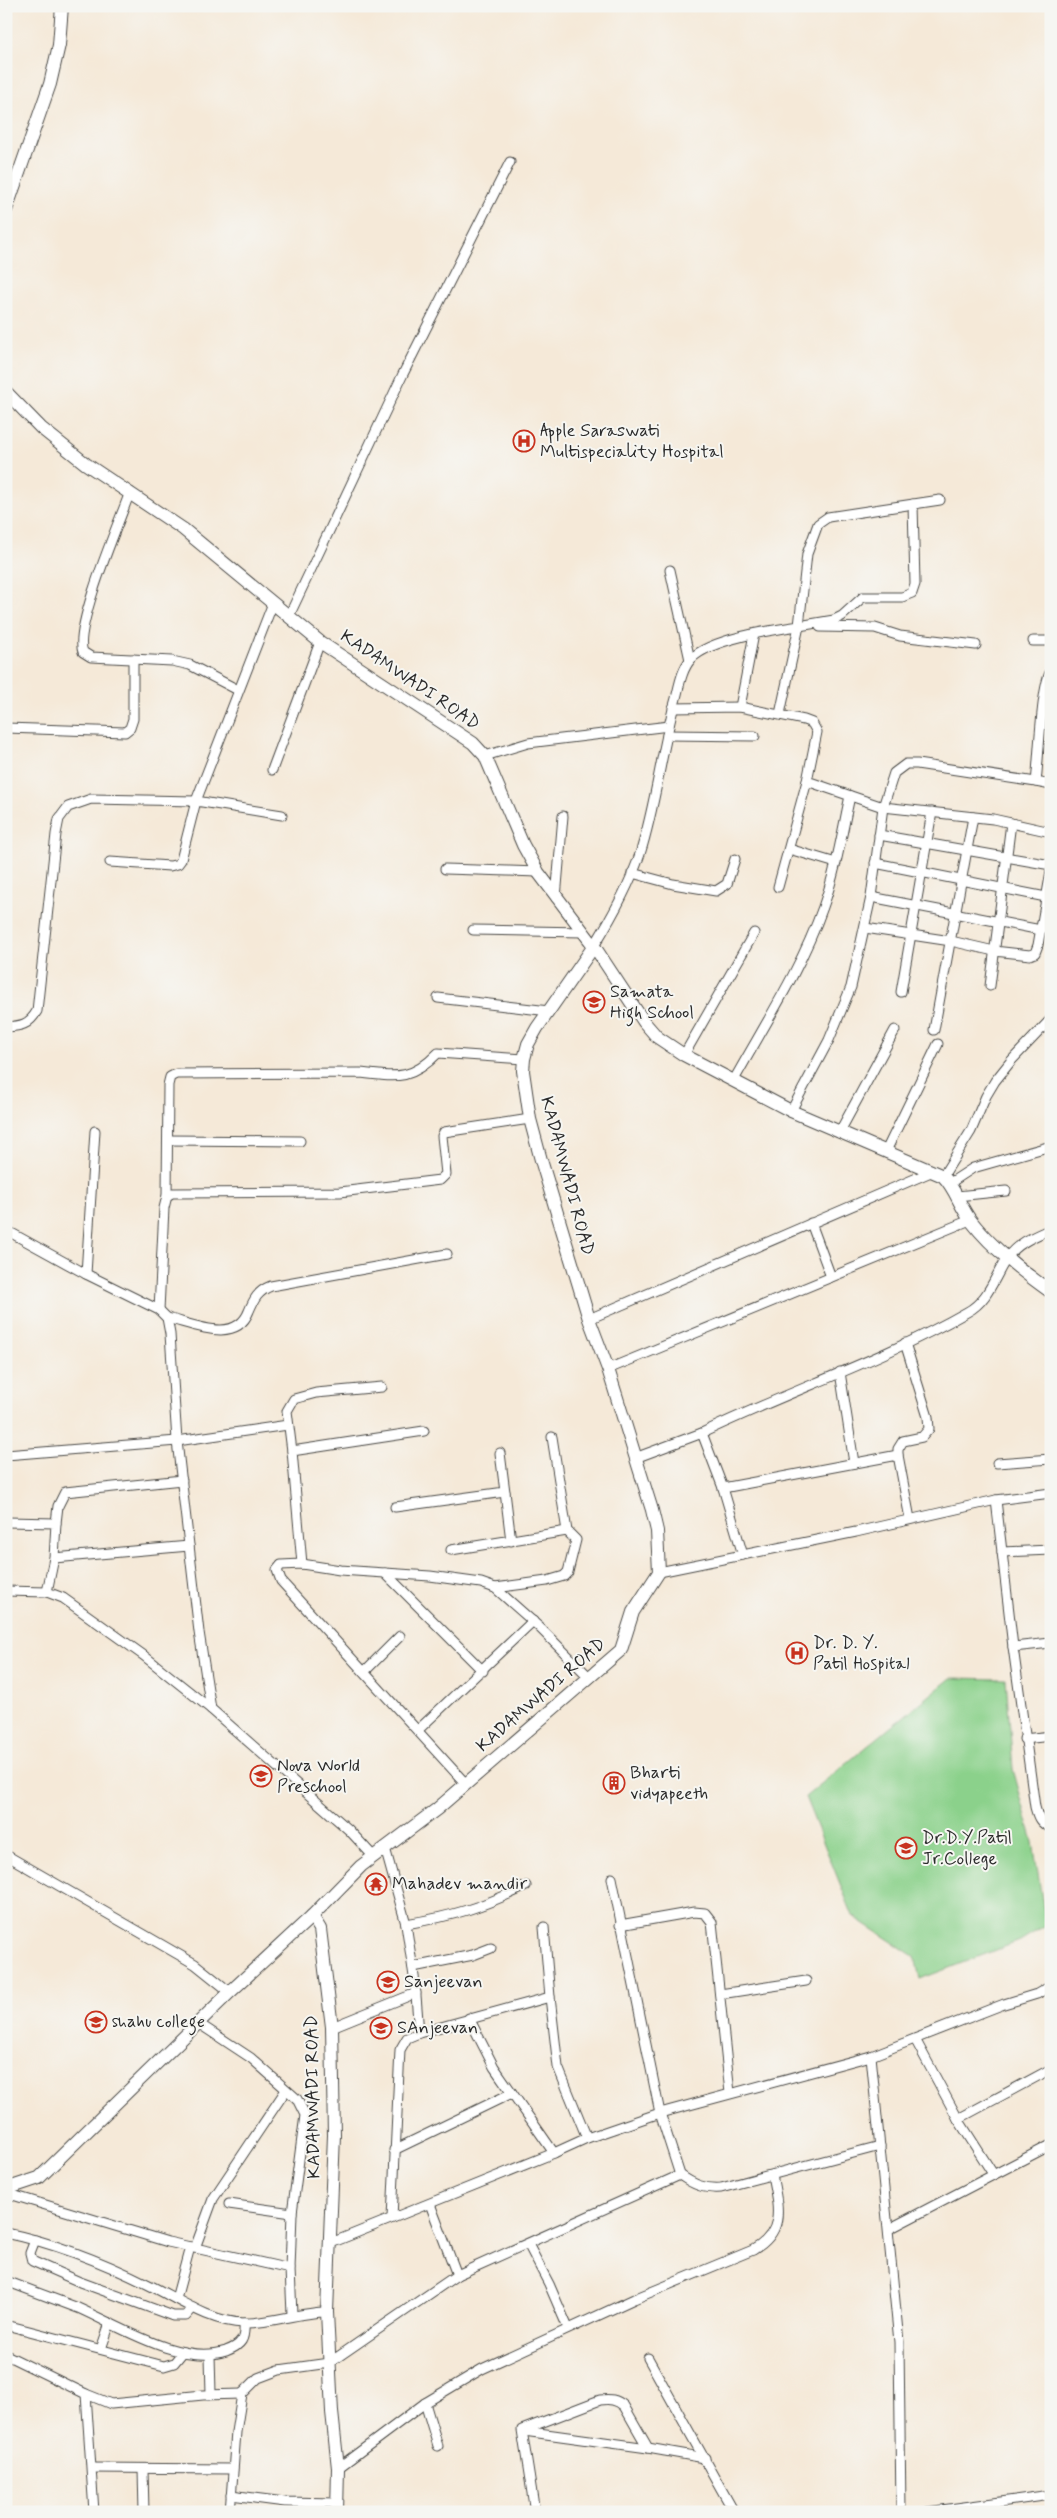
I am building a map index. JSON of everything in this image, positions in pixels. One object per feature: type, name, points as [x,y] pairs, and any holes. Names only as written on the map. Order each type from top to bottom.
[{"type":"street","points":[[7,201],[50,84],[59,45],[62,6]]},
{"type":"street","points":[[289,616],[403,374],[510,162]]},
{"type":"street","name":"KADAMWADI ROAD","points":[[6,392],[41,428],[86,464],[183,529],[320,642],[473,743],[485,756],[523,845],[538,872],[594,946],[528,1044],[524,1059],[530,1119],[589,1320],[608,1369],[657,1531],[658,1572],[633,1612],[621,1650],[590,1678],[540,1718],[437,1809],[361,1866],[312,1916],[320,1929],[332,2027],[334,2135],[327,2312],[329,2363],[338,2468],[337,2508]]},
{"type":"street","points":[[130,492],[90,601],[81,637],[83,652],[91,658],[133,659],[190,665],[238,690]]},
{"type":"street","points":[[780,714],[799,626],[807,554],[818,524],[828,517],[940,500]]},
{"type":"street","points":[[913,504],[915,584],[912,593],[902,597],[863,597],[842,616],[834,620],[754,634],[711,646],[690,660],[680,682],[648,822],[632,873],[622,897],[594,946],[644,1022],[657,1037],[684,1055],[791,1111],[942,1176],[957,1196],[970,1220],[982,1235],[1008,1257],[1048,1286]]},
{"type":"street","points":[[670,570],[690,660]]},
{"type":"street","points":[[110,862],[170,866],[178,864],[183,854],[196,801],[238,690],[274,604]]},
{"type":"street","points":[[799,626],[875,628],[900,636],[976,645]]},
{"type":"street","points":[[740,707],[754,634]]},
{"type":"street","points":[[1033,641],[1051,641]]},
{"type":"street","points":[[272,770],[320,642]]},
{"type":"street","points":[[6,728],[124,732],[130,728],[133,719],[134,707],[131,684],[133,659]]},
{"type":"street","points":[[1036,782],[1048,698],[1047,678],[1051,671]]},
{"type":"street","points":[[673,708],[740,707],[780,714],[812,723],[816,726],[816,743],[778,887]]},
{"type":"street","points":[[485,756],[543,740],[668,731],[755,736]]},
{"type":"street","points":[[791,1111],[842,1012],[851,987],[871,897],[883,807],[890,779],[899,767],[906,764],[917,764],[1051,785]]},
{"type":"street","points":[[806,780],[883,807],[973,817],[1051,832]]},
{"type":"street","points":[[734,1080],[800,963],[823,908],[836,863],[850,796]]},
{"type":"street","points":[[6,1027],[26,1025],[32,1020],[37,1011],[56,834],[59,819],[68,807],[91,799],[196,801],[282,815]]},
{"type":"street","points":[[901,992],[932,812]]},
{"type":"street","points":[[556,898],[563,816]]},
{"type":"street","points":[[934,1030],[973,817]]},
{"type":"street","points":[[990,986],[1011,823]]},
{"type":"street","points":[[879,835],[1051,865]]},
{"type":"street","points":[[789,849],[836,863]]},
{"type":"street","points":[[632,873],[673,884],[716,891],[727,884],[735,859]]},
{"type":"street","points":[[875,863],[1049,897]]},
{"type":"street","points":[[445,869],[538,872]]},
{"type":"street","points":[[865,928],[994,951],[1030,955],[1037,950],[1049,897],[1051,871]]},
{"type":"street","points":[[871,897],[999,920],[1041,930]]},
{"type":"street","points":[[473,930],[584,932]]},
{"type":"street","points":[[684,1055],[754,933]]},
{"type":"street","points":[[438,998],[549,1012]]},
{"type":"street","points":[[942,1176],[971,1131],[986,1096],[995,1081],[1051,1019]]},
{"type":"street","points":[[839,1133],[895,1030]]},
{"type":"street","points":[[886,1151],[938,1044]]},
{"type":"street","points":[[160,1310],[164,1208],[167,1196],[168,1085],[170,1077],[176,1074],[360,1073],[388,1076],[411,1074],[427,1064],[438,1053],[524,1059]]},
{"type":"street","points":[[167,1196],[178,1192],[340,1192],[440,1180],[446,1174],[442,1136],[444,1132],[530,1119]]},
{"type":"street","points":[[86,1274],[95,1131]]},
{"type":"street","points":[[168,1140],[300,1141]]},
{"type":"street","points":[[589,1320],[811,1223],[942,1176],[1051,1146]]},
{"type":"street","points":[[957,1196],[1006,1191]]},
{"type":"street","points":[[608,1369],[970,1220]]},
{"type":"street","points":[[811,1223],[831,1278]]},
{"type":"street","points":[[635,1458],[702,1433],[905,1343],[969,1311],[983,1300],[1008,1257],[1018,1247],[1051,1229]]},
{"type":"street","points":[[6,1230],[86,1274],[160,1310],[167,1318],[170,1334],[177,1441],[188,1546],[211,1709]]},
{"type":"street","points":[[167,1318],[223,1331],[233,1329],[242,1325],[247,1318],[257,1295],[262,1290],[271,1286],[447,1254]]},
{"type":"street","points":[[905,1343],[928,1416],[929,1429],[922,1437],[903,1441],[898,1449],[910,1518]]},
{"type":"street","points":[[840,1372],[854,1463]]},
{"type":"street","points":[[302,1564],[287,1411],[294,1399],[316,1393],[382,1387]]},
{"type":"street","points":[[6,1455],[177,1441],[288,1425]]},
{"type":"street","points":[[292,1451],[424,1431]]},
{"type":"street","points":[[702,1433],[723,1488],[743,1555]]},
{"type":"street","points":[[466,1784],[278,1576],[277,1570],[281,1565],[302,1564],[469,1581],[495,1588],[548,1581],[564,1576],[568,1572],[576,1540],[567,1532],[552,1438]]},
{"type":"street","points":[[500,1453],[511,1541]]},
{"type":"street","points":[[723,1488],[898,1455]]},
{"type":"street","points":[[997,1463],[1051,1459]]},
{"type":"street","points":[[47,1592],[54,1558],[58,1506],[65,1492],[182,1480]]},
{"type":"street","points":[[395,1507],[504,1492]]},
{"type":"street","points":[[658,1572],[996,1500],[1051,1493]]},
{"type":"street","points":[[996,1500],[1024,1739],[1034,1807],[1043,1825],[1051,1828]]},
{"type":"street","points":[[6,1522],[56,1523]]},
{"type":"street","points":[[451,1550],[567,1532]]},
{"type":"street","points":[[54,1558],[188,1546]]},
{"type":"street","points":[[1002,1552],[1051,1550]]},
{"type":"street","points":[[386,1573],[483,1671]]},
{"type":"street","points":[[495,1588],[533,1621],[590,1678]]},
{"type":"street","points":[[6,1591],[47,1592],[63,1598],[86,1614],[211,1709],[350,1830],[374,1857]]},
{"type":"street","points":[[418,1730],[483,1671],[533,1621]]},
{"type":"street","points":[[365,1671],[400,1636]]},
{"type":"street","points":[[1013,1647],[1051,1643]]},
{"type":"street","points":[[1024,1739],[1051,1736]]},
{"type":"street","points":[[385,1848],[406,1924],[413,1967],[419,2032]]},
{"type":"street","points":[[6,1855],[195,1964],[230,1992]]},
{"type":"street","points":[[612,1878],[620,1925],[660,2113],[680,2175],[694,2185],[721,2188],[880,2146]]},
{"type":"street","points":[[406,1924],[446,1917],[480,1908],[526,1886]]},
{"type":"street","points":[[620,1925],[694,1912],[705,1913],[712,1922],[730,2093]]},
{"type":"street","points":[[6,2188],[39,2178],[230,1992],[312,1916]]},
{"type":"street","points":[[544,1927],[558,2067],[587,2138]]},
{"type":"street","points":[[413,1967],[473,1956],[491,1948]]},
{"type":"street","points":[[720,1994],[806,1981]]},
{"type":"street","points":[[331,2243],[554,2154],[587,2138],[660,2113],[870,2056],[1004,2004],[1037,1994],[1051,1986]]},
{"type":"street","points":[[332,2027],[416,1993]]},
{"type":"street","points":[[392,2218],[400,2050],[408,2038],[419,2032],[550,1997]]},
{"type":"street","points":[[469,2018],[494,2067],[554,2154]]},
{"type":"street","points":[[198,2023],[244,2053],[297,2099],[305,2115],[306,2123],[292,2213],[290,2268],[292,2314]]},
{"type":"street","points":[[915,2039],[958,2119],[993,2174]]},
{"type":"street","points":[[870,2056],[899,2342],[901,2512]]},
{"type":"street","points":[[958,2119],[1051,2069]]},
{"type":"street","points":[[176,2299],[193,2248],[213,2200],[286,2090]]},
{"type":"street","points":[[394,2150],[512,2093]]},
{"type":"street","points":[[889,2229],[1051,2145]]},
{"type":"street","points":[[230,2512],[242,2394],[258,2378],[286,2369],[329,2363],[457,2275],[680,2175]]},
{"type":"street","points":[[338,2468],[425,2403],[482,2369],[568,2328],[753,2250],[767,2242],[777,2217],[778,2205],[772,2175]]},
{"type":"street","points":[[6,2192],[193,2248],[290,2268]]},
{"type":"street","points":[[229,2204],[292,2213]]},
{"type":"street","points":[[430,2204],[457,2275]]},
{"type":"street","points":[[6,2233],[35,2240],[140,2281],[193,2308],[244,2323],[292,2314],[327,2312]]},
{"type":"street","points":[[35,2240],[30,2253],[32,2261],[80,2282],[173,2316],[186,2316],[193,2308]]},
{"type":"street","points":[[528,2244],[549,2284],[568,2328]]},
{"type":"street","points":[[6,2281],[183,2352],[210,2355],[238,2346],[245,2335],[244,2323]]},
{"type":"street","points":[[101,2349],[110,2323]]},
{"type":"street","points":[[6,2325],[164,2366],[174,2363],[183,2352]]},
{"type":"street","points":[[6,2354],[86,2394],[111,2404],[211,2394],[242,2394]]},
{"type":"street","points":[[210,2355],[211,2394]]},
{"type":"street","points":[[648,2358],[734,2512]]},
{"type":"street","points":[[86,2394],[94,2512]]},
{"type":"street","points":[[522,2430],[600,2400],[610,2399],[618,2401],[624,2406],[648,2448]]},
{"type":"street","points":[[425,2403],[438,2446]]},
{"type":"street","points":[[522,2430],[705,2458]]},
{"type":"street","points":[[522,2430],[535,2512]]},
{"type":"street","points":[[92,2468],[143,2470],[233,2469]]},
{"type":"street","points":[[143,2470],[144,2512]]},
{"type":"street","points":[[231,2495],[337,2508]]},
{"type":"street","points":[[927,2512],[1051,2495]]},
{"type":"green space","name":"Dr.D.Y.Patil Jr.College","points":[[951,1678],[1006,1679],[1013,1769],[1033,1842],[1046,1925],[1020,1941],[920,1979],[915,1957],[853,1916],[805,1797]]},
{"type":"place","name":"Apple Saraswati Multispeciality Hospital","points":[[524,441]]},
{"type":"place","name":"Samata High School","points":[[594,1002]]},
{"type":"place","name":"Dr. D. Y. Patil Hospital","points":[[797,1653]]},
{"type":"place","name":"Nova World Preschool","points":[[261,1776]]},
{"type":"place","name":"Bharti vidyapeeth","points":[[614,1783]]},
{"type":"place","name":"Dr.D.Y.Patil Jr.College","points":[[906,1848]]},
{"type":"place","name":"Mahadev mandir","points":[[376,1884]]},
{"type":"place","name":"Sanjeevan","points":[[388,1982]]},
{"type":"place","name":"shahu college","points":[[96,2022]]},
{"type":"place","name":"SAnjeevan","points":[[381,2028]]}]
